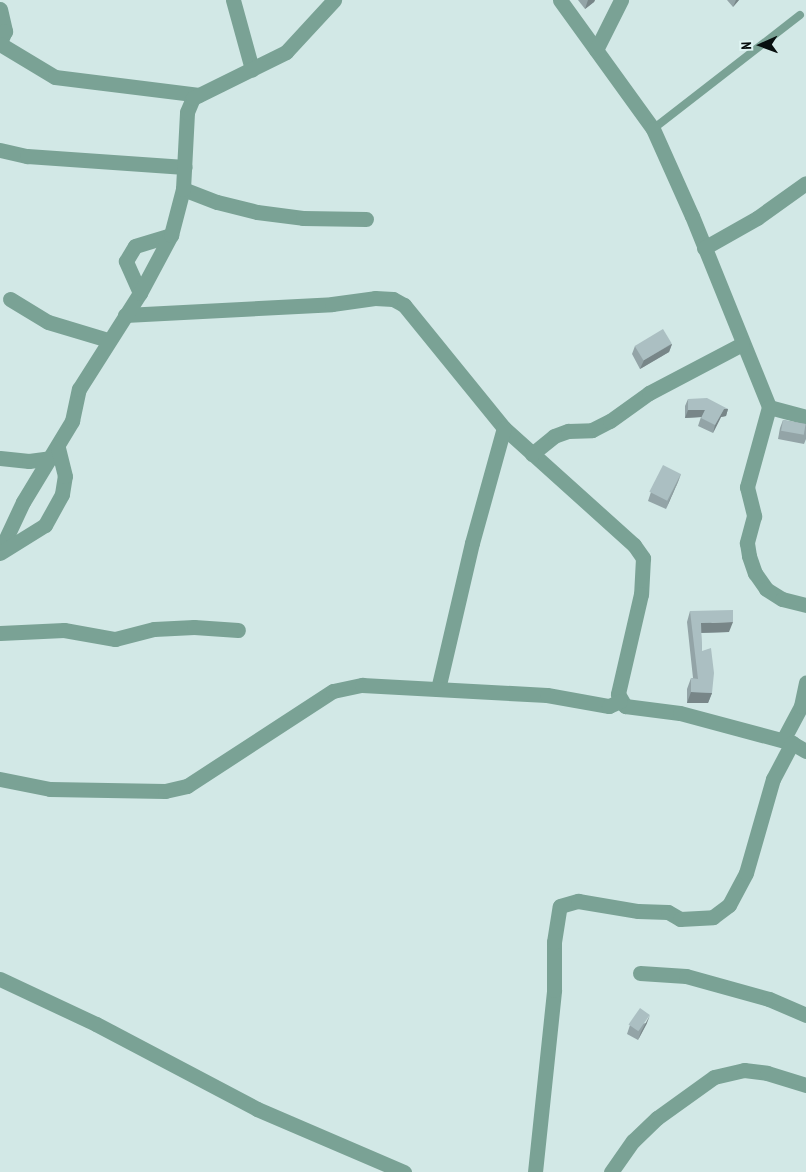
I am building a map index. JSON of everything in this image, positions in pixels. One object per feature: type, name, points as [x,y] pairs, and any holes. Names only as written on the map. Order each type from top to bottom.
[{"type":"street","points":[[233,0],[252,69]]},
{"type":"street","points":[[0,552],[23,502],[72,421],[79,389],[108,340],[140,293],[171,235],[183,189],[187,112],[194,98],[286,52],[334,0]]},
{"type":"street","points":[[560,0],[652,129],[704,248],[769,407],[746,487],[754,516],[747,543],[749,556],[755,573],[766,589],[782,598],[806,605]]},
{"type":"street","points":[[596,50],[621,0]]},
{"type":"street","points":[[0,9],[5,31],[0,43],[55,77],[199,95]]},
{"type":"street","points":[[0,150],[26,156],[185,167]]},
{"type":"street","points":[[704,248],[757,218],[806,183]]},
{"type":"street","points":[[183,189],[217,202],[257,212],[303,218],[366,220]]},
{"type":"street","points":[[140,293],[126,261],[135,246],[171,235]]},
{"type":"street","points":[[10,299],[48,322],[108,340]]},
{"type":"street","points":[[125,315],[393,299],[417,317],[504,428],[634,544],[643,558],[641,594],[618,694],[620,701],[632,708],[680,713],[788,741],[806,750]]},
{"type":"street","points":[[532,454],[554,436],[568,431],[592,430],[610,421],[649,394],[742,344]]},
{"type":"street","points":[[769,407],[806,417]]},
{"type":"street","points":[[438,690],[472,543],[504,428]]},
{"type":"street","points":[[0,458],[29,461],[54,453]]},
{"type":"street","points":[[0,552],[45,525],[62,494],[65,476],[54,453]]},
{"type":"street","points":[[0,633],[64,630],[115,639],[154,629],[194,626],[238,630]]},
{"type":"street","points":[[535,1172],[554,990],[554,942],[560,906],[578,901],[638,912],[668,912],[680,919],[713,916],[729,905],[746,873],[773,780],[801,706],[806,683]]},
{"type":"street","points":[[0,778],[50,789],[165,791],[187,786],[204,776],[223,760],[254,744],[333,691],[386,684],[438,690],[547,695],[609,706],[620,701]]},
{"type":"street","points":[[640,973],[686,976],[769,999],[806,1015]]},
{"type":"street","points":[[0,979],[96,1024],[257,1109],[404,1172]]},
{"type":"street","points":[[611,1172],[633,1141],[657,1118],[714,1077],[744,1070],[767,1073],[806,1085]]},
{"type":"lane","points":[[652,129],[800,15]]},
{"type":"building","points":[[663,329],[672,344],[643,361],[635,346]]},
{"type":"building","points":[[707,398],[728,409],[724,409],[715,425],[701,418],[705,410],[688,410],[688,399]]},
{"type":"building","points":[[783,420],[806,424],[804,435],[781,431]]},
{"type":"building","points":[[663,465],[681,474],[667,501],[649,492]]},
{"type":"building","points":[[733,610],[733,622],[701,623],[702,651],[711,648],[714,673],[712,693],[691,692],[691,678],[698,679],[690,611]]},
{"type":"building","points":[[640,1008],[650,1015],[638,1031],[629,1024]]}]
